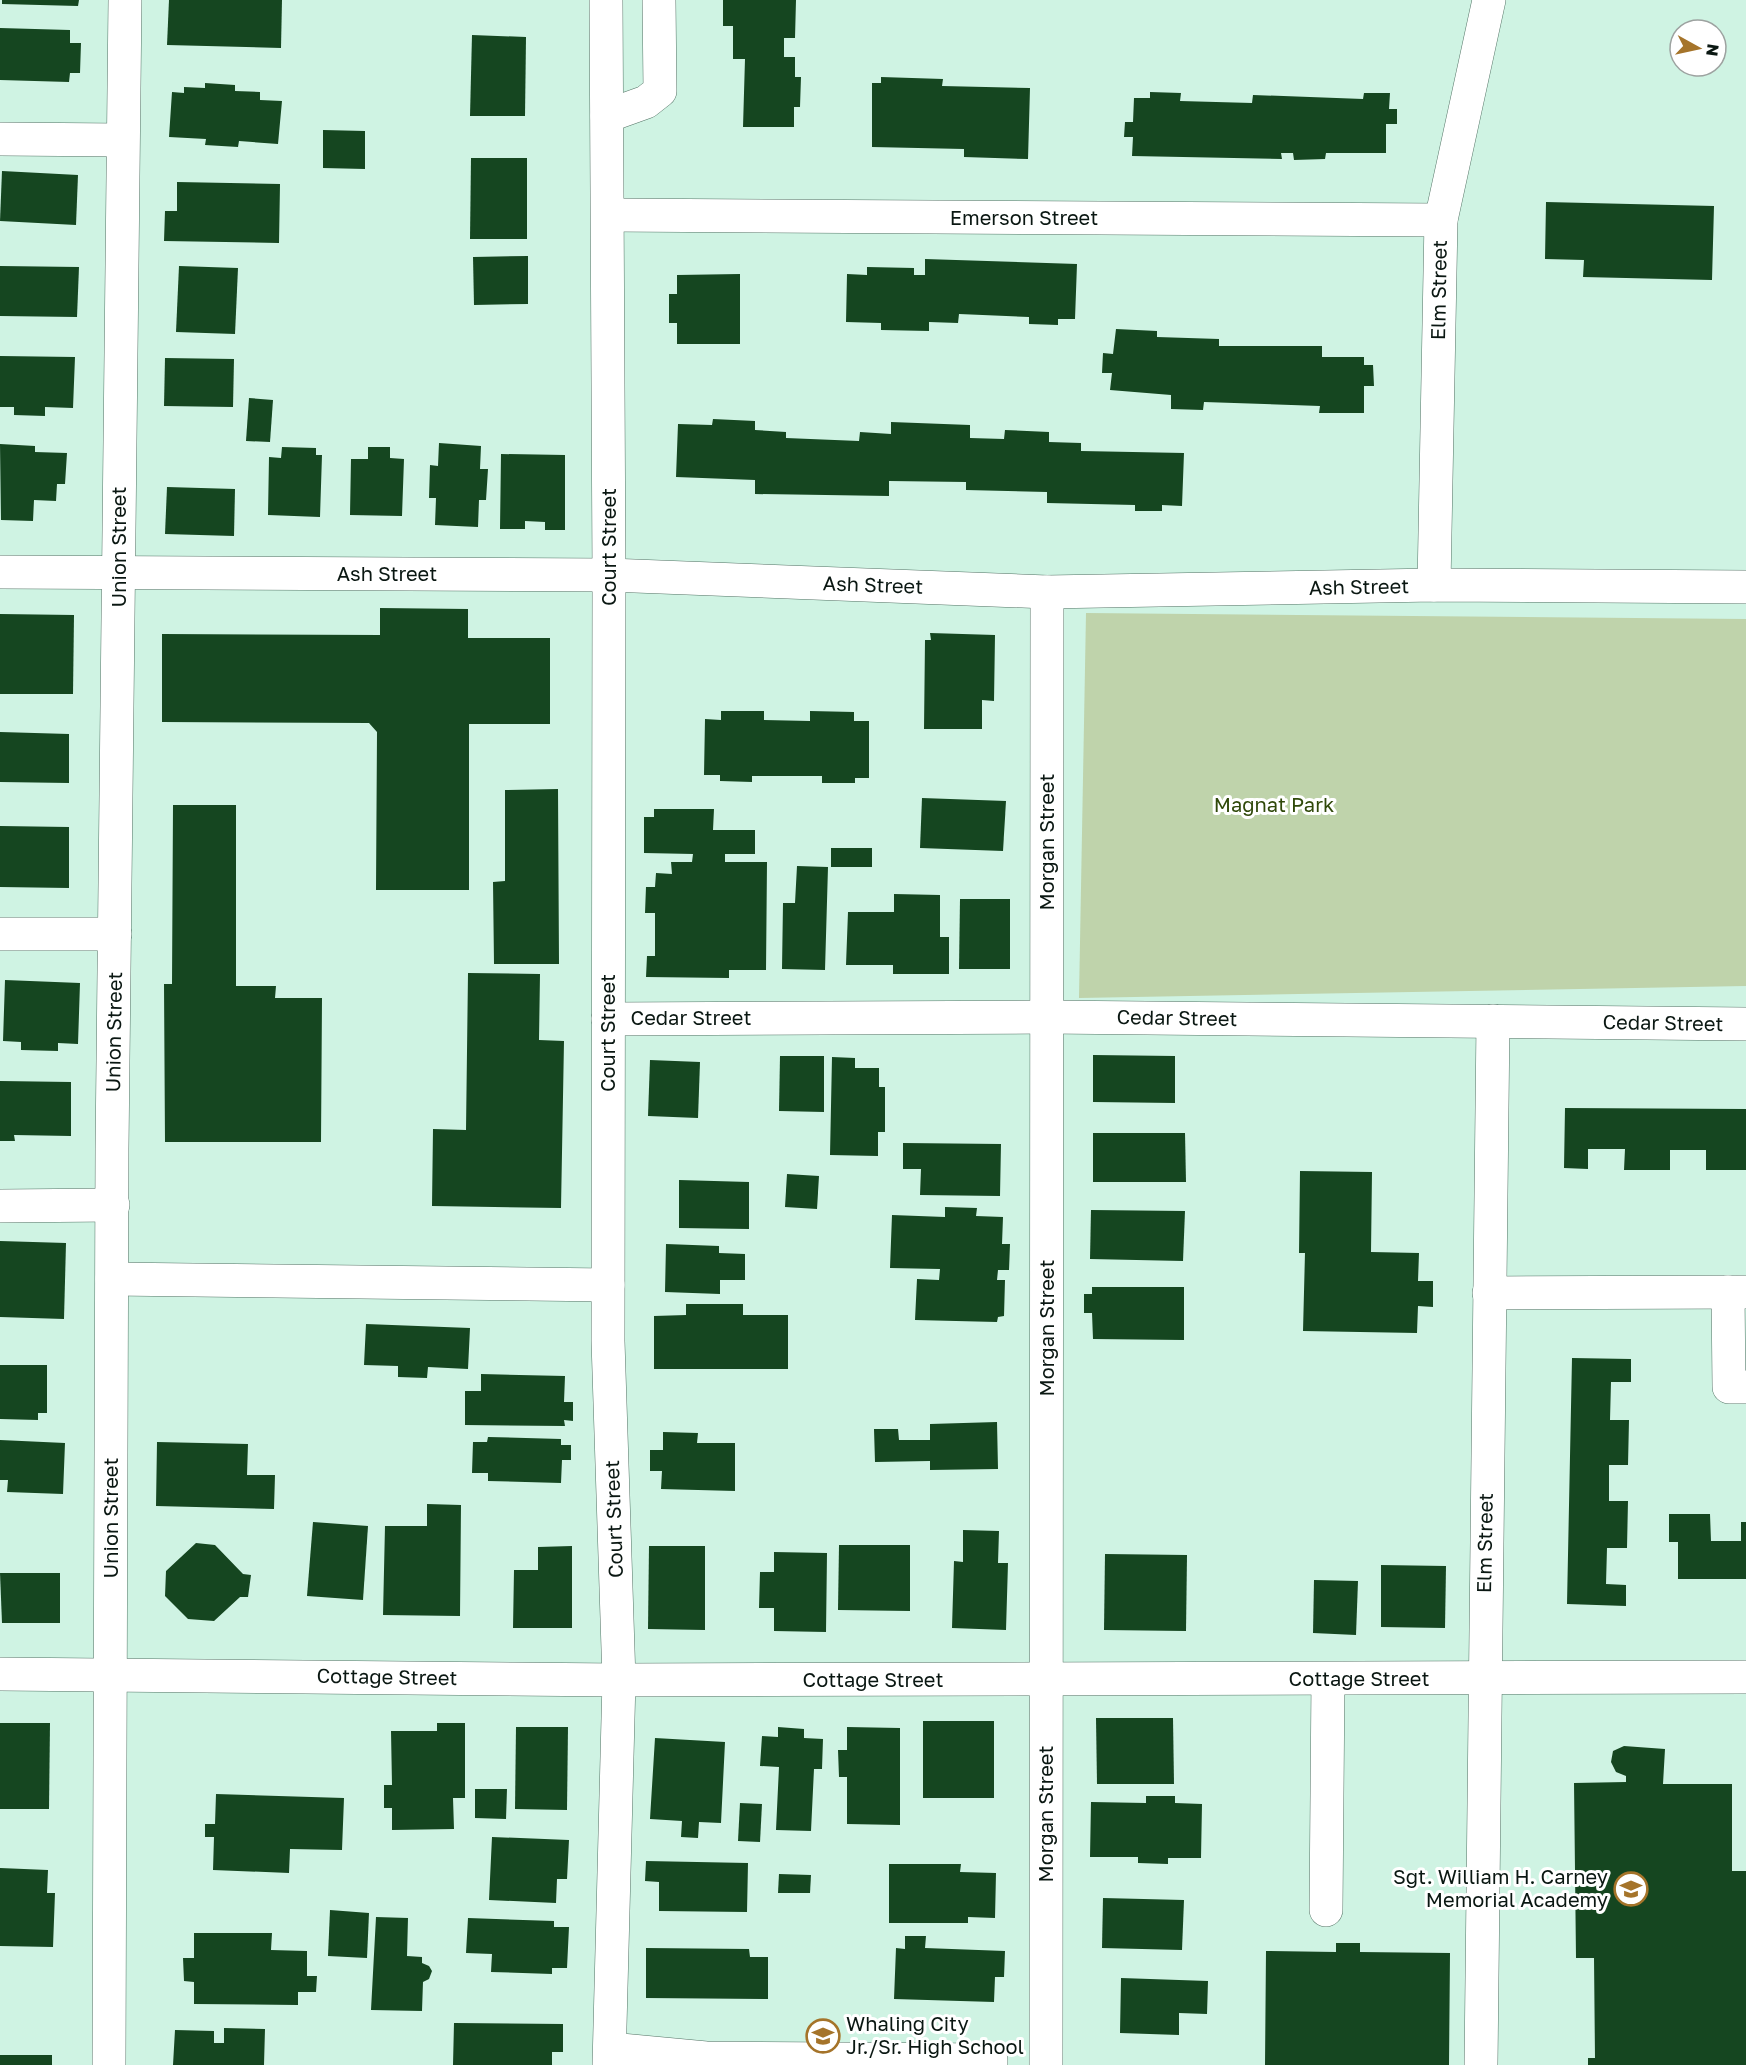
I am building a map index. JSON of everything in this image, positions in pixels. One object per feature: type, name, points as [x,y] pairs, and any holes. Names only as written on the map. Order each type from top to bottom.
[{"type":"street","name":"Union Street","points":[[109,2065],[112,1280],[125,0]]},
{"type":"street","name":"Court Street","points":[[606,0],[609,575],[608,1285],[619,1680],[609,2057]]},
{"type":"street","points":[[607,116],[646,102],[660,91],[659,0]]},
{"type":"street","name":"Elm Street","points":[[1434,585],[1441,220],[1489,0]]},
{"type":"street","points":[[0,140],[122,140]]},
{"type":"street","name":"Emerson Street","points":[[608,215],[1441,220]]},
{"type":"street","name":"Ash Street","points":[[0,572],[609,575],[1047,592],[1434,585],[1746,587]]},
{"type":"street","name":"Morgan Street","points":[[1046,2065],[1047,592]]},
{"type":"street","points":[[0,934],[115,934]]},
{"type":"street","name":"Cedar Street","points":[[608,1019],[1047,1017],[1746,1024]]},
{"type":"street","name":"Elm Street","points":[[1481,2065],[1483,1678],[1493,1021]]},
{"type":"street","points":[[0,1206],[113,1205]]},
{"type":"street","points":[[112,1280],[608,1285]]},
{"type":"street","points":[[1489,1293],[1737,1292],[1729,1387],[1746,1388]]},
{"type":"street","name":"Cottage Street","points":[[0,1674],[619,1680],[1746,1677]]},
{"type":"street","points":[[1326,1910],[1328,1679]]},
{"type":"street","points":[[609,2057],[991,2061],[991,2065]]},
{"type":"green space","name":"Magnat Park","points":[[1086,613],[1746,619],[1746,986],[1079,998]]},
{"type":"building","points":[[2,0],[79,0],[78,6],[2,4]]},
{"type":"building","points":[[169,0],[282,0],[281,48],[167,45]]},
{"type":"building","points":[[723,0],[796,0],[795,38],[784,38],[784,57],[795,57],[795,77],[801,77],[800,107],[794,107],[794,127],[743,127],[745,59],[733,59],[733,26],[723,26]]},
{"type":"building","points":[[0,28],[70,30],[70,43],[81,43],[80,73],[70,73],[69,82],[0,80]]},
{"type":"building","points":[[472,35],[526,37],[525,116],[470,116]]},
{"type":"building","points":[[881,77],[943,79],[942,86],[1030,88],[1028,159],[964,157],[964,149],[872,147],[872,83],[881,83]]},
{"type":"building","points":[[205,83],[235,85],[235,91],[260,92],[260,100],[282,101],[278,144],[239,141],[238,147],[205,145],[206,139],[169,137],[172,92],[184,93],[184,87],[205,88]]},
{"type":"building","points":[[1150,92],[1181,93],[1180,101],[1252,103],[1253,95],[1363,99],[1364,93],[1390,93],[1389,109],[1397,109],[1397,124],[1386,124],[1386,153],[1326,153],[1325,159],[1294,160],[1293,153],[1281,153],[1282,159],[1132,156],[1133,137],[1124,137],[1125,122],[1133,122],[1134,98],[1150,98]]},
{"type":"building","points":[[323,130],[365,131],[365,169],[323,168]]},
{"type":"building","points":[[471,158],[527,158],[527,239],[470,239]]},
{"type":"building","points":[[2,171],[78,175],[76,225],[0,221]]},
{"type":"building","points":[[177,182],[280,184],[279,243],[164,241],[165,211],[177,211]]},
{"type":"building","points":[[1546,202],[1714,206],[1712,280],[1583,277],[1584,260],[1545,259]]},
{"type":"building","points":[[528,256],[528,304],[474,305],[473,257]]},
{"type":"building","points":[[925,259],[1077,264],[1075,319],[1058,319],[1058,325],[1029,324],[1029,317],[959,314],[958,323],[929,322],[929,331],[881,330],[881,323],[846,322],[847,274],[867,275],[867,267],[914,268],[914,275],[925,275]]},
{"type":"building","points":[[0,266],[79,267],[77,317],[0,316]]},
{"type":"building","points":[[179,266],[238,268],[235,334],[176,332]]},
{"type":"building","points":[[740,274],[740,344],[677,344],[677,323],[669,323],[669,294],[677,294],[677,275]]},
{"type":"building","points":[[1116,329],[1157,331],[1157,337],[1219,339],[1219,346],[1322,346],[1322,357],[1364,357],[1364,365],[1373,365],[1374,386],[1364,386],[1364,413],[1319,413],[1320,406],[1204,402],[1203,410],[1171,409],[1171,395],[1110,390],[1112,373],[1102,373],[1103,353],[1113,354]]},
{"type":"building","points":[[0,356],[75,357],[73,408],[45,407],[45,416],[14,415],[14,407],[0,407]]},
{"type":"building","points":[[165,358],[234,359],[233,407],[164,406]]},
{"type":"building","points":[[249,398],[273,400],[270,442],[246,441]]},
{"type":"building","points":[[713,419],[755,421],[755,430],[786,432],[786,438],[859,441],[860,432],[891,434],[891,422],[970,425],[970,438],[1004,439],[1005,430],[1049,432],[1049,442],[1081,443],[1081,451],[1184,453],[1182,506],[1162,505],[1162,511],[1135,511],[1135,505],[1047,503],[1047,492],[966,490],[966,482],[889,481],[889,496],[755,494],[755,480],[676,477],[678,424],[712,425]]},
{"type":"building","points":[[439,443],[481,446],[480,469],[488,469],[486,500],[479,500],[478,527],[435,525],[436,498],[429,498],[430,465],[438,466]]},
{"type":"building","points":[[0,444],[35,446],[35,452],[67,453],[65,484],[57,484],[56,501],[34,500],[33,521],[1,520]]},
{"type":"building","points":[[282,447],[316,448],[316,455],[322,455],[320,517],[268,515],[269,457],[281,458]]},
{"type":"building","points":[[368,447],[390,447],[390,458],[404,459],[402,516],[350,515],[351,459],[368,459]]},
{"type":"building","points":[[501,454],[565,455],[565,530],[545,530],[545,522],[525,521],[525,529],[500,529]]},
{"type":"building","points":[[167,487],[235,489],[234,536],[165,534]]},
{"type":"building","points":[[380,608],[468,609],[468,638],[550,638],[550,724],[469,724],[469,890],[376,890],[377,732],[369,723],[162,722],[162,634],[380,635]]},
{"type":"building","points":[[0,614],[74,615],[73,694],[0,694]]},
{"type":"building","points":[[930,633],[995,635],[994,701],[982,700],[982,729],[924,729],[925,640],[931,640]]},
{"type":"building","points":[[721,711],[764,711],[764,720],[810,721],[810,711],[854,712],[854,721],[869,721],[869,778],[855,778],[855,783],[822,783],[822,776],[752,776],[752,782],[720,781],[720,775],[704,775],[705,719],[721,720]]},
{"type":"building","points":[[0,732],[69,734],[69,783],[0,782]]},
{"type":"building","points":[[558,789],[559,964],[494,964],[493,882],[505,881],[505,790]]},
{"type":"building","points":[[922,798],[1006,801],[1003,851],[920,848]]},
{"type":"building","points":[[173,805],[236,805],[236,986],[276,986],[275,998],[322,998],[321,1142],[165,1142],[164,984],[172,984]]},
{"type":"building","points":[[654,809],[714,809],[713,830],[755,830],[755,854],[725,854],[725,862],[767,862],[766,970],[729,970],[729,978],[646,977],[647,956],[655,956],[655,913],[645,913],[646,887],[655,887],[656,873],[672,874],[671,862],[692,862],[693,854],[644,853],[644,817],[654,817]]},
{"type":"building","points":[[0,826],[69,827],[69,888],[0,887]]},
{"type":"building","points":[[831,848],[872,848],[872,867],[831,867]]},
{"type":"building","points":[[797,866],[828,867],[825,970],[782,969],[783,903],[795,903]]},
{"type":"building","points":[[894,894],[940,895],[940,937],[949,937],[949,974],[893,974],[893,965],[846,965],[848,912],[894,912]]},
{"type":"building","points":[[960,899],[1010,899],[1010,969],[959,969]]},
{"type":"building","points":[[468,973],[540,974],[539,1040],[564,1041],[561,1208],[432,1206],[433,1129],[466,1130]]},
{"type":"building","points":[[5,980],[80,983],[78,1044],[58,1043],[58,1051],[21,1050],[21,1042],[3,1041]]},
{"type":"building","points":[[1093,1055],[1175,1056],[1175,1103],[1093,1102]]},
{"type":"building","points":[[780,1056],[824,1056],[824,1112],[779,1111]]},
{"type":"building","points":[[832,1057],[855,1058],[855,1068],[879,1068],[879,1087],[885,1087],[885,1132],[878,1132],[878,1156],[830,1155]]},
{"type":"building","points":[[650,1060],[700,1062],[698,1118],[648,1116]]},
{"type":"building","points":[[0,1081],[71,1082],[71,1136],[14,1135],[15,1141],[0,1141]]},
{"type":"building","points":[[1565,1108],[1746,1109],[1746,1170],[1706,1170],[1706,1150],[1670,1150],[1670,1170],[1624,1170],[1625,1149],[1588,1149],[1588,1169],[1564,1168]]},
{"type":"building","points":[[1093,1133],[1185,1133],[1186,1182],[1093,1182]]},
{"type":"building","points":[[903,1143],[1001,1144],[1000,1196],[920,1195],[921,1169],[903,1169]]},
{"type":"building","points":[[1300,1171],[1372,1172],[1371,1252],[1419,1253],[1418,1281],[1433,1281],[1433,1307],[1418,1306],[1417,1333],[1303,1331],[1305,1253],[1299,1253]]},
{"type":"building","points":[[787,1174],[819,1176],[817,1209],[785,1207]]},
{"type":"building","points":[[679,1180],[749,1182],[749,1229],[679,1228]]},
{"type":"building","points":[[945,1207],[977,1208],[976,1216],[1003,1217],[1002,1244],[1010,1244],[1009,1270],[998,1270],[997,1280],[1005,1280],[1004,1316],[998,1317],[997,1322],[915,1320],[917,1279],[939,1280],[940,1269],[890,1268],[892,1215],[945,1217]]},
{"type":"building","points":[[1091,1210],[1185,1211],[1183,1261],[1090,1259]]},
{"type":"building","points":[[0,1241],[66,1243],[64,1319],[0,1317]]},
{"type":"building","points":[[666,1244],[719,1246],[719,1253],[745,1254],[745,1280],[720,1280],[720,1294],[665,1292]]},
{"type":"building","points":[[1092,1287],[1184,1287],[1184,1340],[1093,1339],[1092,1313],[1084,1313],[1084,1294],[1092,1294]]},
{"type":"building","points":[[686,1304],[743,1304],[743,1315],[788,1315],[788,1369],[654,1369],[654,1316],[686,1315]]},
{"type":"building","points":[[366,1324],[470,1328],[468,1369],[428,1367],[427,1378],[398,1377],[398,1366],[364,1365]]},
{"type":"building","points":[[1572,1358],[1631,1359],[1631,1382],[1611,1382],[1610,1420],[1629,1420],[1628,1465],[1609,1465],[1609,1501],[1628,1501],[1627,1548],[1607,1548],[1606,1584],[1626,1585],[1626,1606],[1567,1604]]},
{"type":"building","points":[[0,1365],[47,1365],[47,1413],[38,1413],[38,1420],[0,1419]]},
{"type":"building","points":[[481,1374],[565,1376],[564,1402],[573,1402],[573,1421],[564,1420],[565,1426],[465,1425],[465,1391],[481,1391]]},
{"type":"building","points":[[997,1422],[998,1469],[930,1470],[930,1461],[875,1462],[874,1429],[898,1429],[899,1440],[930,1440],[930,1424]]},
{"type":"building","points":[[663,1432],[698,1433],[697,1443],[735,1443],[735,1491],[661,1489],[662,1471],[650,1471],[650,1450],[663,1450]]},
{"type":"building","points":[[488,1437],[561,1439],[561,1445],[571,1445],[571,1460],[562,1460],[561,1483],[488,1481],[488,1473],[472,1473],[473,1442],[487,1442]]},
{"type":"building","points":[[0,1440],[65,1443],[63,1494],[7,1492],[8,1480],[0,1480]]},
{"type":"building","points":[[157,1442],[248,1444],[247,1475],[275,1475],[274,1509],[156,1506]]},
{"type":"building","points":[[427,1504],[461,1505],[460,1616],[383,1615],[385,1526],[427,1526]]},
{"type":"building","points":[[1669,1514],[1710,1514],[1711,1541],[1741,1541],[1741,1522],[1746,1522],[1746,1579],[1678,1579],[1678,1542],[1669,1542]]},
{"type":"building","points":[[313,1522],[368,1526],[363,1600],[307,1596]]},
{"type":"building","points":[[963,1530],[999,1531],[998,1563],[1008,1563],[1006,1630],[952,1628],[954,1561],[963,1562]]},
{"type":"building","points":[[196,1543],[215,1545],[243,1574],[251,1575],[248,1597],[240,1597],[214,1621],[188,1619],[165,1596],[166,1571]]},
{"type":"building","points":[[839,1545],[910,1545],[910,1611],[838,1610]]},
{"type":"building","points":[[572,1546],[572,1628],[513,1628],[514,1570],[538,1570],[538,1547]]},
{"type":"building","points":[[649,1546],[705,1546],[705,1630],[648,1629]]},
{"type":"building","points":[[774,1552],[827,1553],[826,1632],[774,1631],[774,1608],[759,1608],[760,1572],[774,1572]]},
{"type":"building","points":[[1105,1554],[1187,1555],[1186,1631],[1104,1630]]},
{"type":"building","points":[[1381,1565],[1446,1566],[1445,1628],[1381,1627]]},
{"type":"building","points":[[0,1573],[60,1573],[60,1623],[2,1623]]},
{"type":"building","points":[[1314,1580],[1358,1581],[1356,1635],[1313,1633]]},
{"type":"building","points":[[1096,1718],[1173,1718],[1174,1784],[1097,1784]]},
{"type":"building","points":[[923,1721],[994,1721],[994,1798],[923,1798]]},
{"type":"building","points":[[0,1723],[50,1723],[49,1809],[0,1809]]},
{"type":"building","points":[[437,1723],[465,1723],[465,1798],[453,1798],[454,1829],[392,1830],[392,1808],[384,1808],[384,1785],[392,1785],[391,1731],[437,1731]]},
{"type":"building","points":[[516,1727],[568,1727],[567,1810],[515,1809]]},
{"type":"building","points":[[778,1727],[804,1729],[804,1738],[823,1739],[822,1769],[814,1769],[811,1831],[776,1830],[779,1767],[760,1766],[762,1736],[778,1737]]},
{"type":"building","points":[[847,1727],[900,1728],[900,1825],[847,1824],[847,1777],[839,1777],[838,1750],[847,1750]]},
{"type":"building","points":[[655,1738],[725,1742],[721,1823],[699,1822],[698,1838],[681,1837],[682,1821],[650,1819]]},
{"type":"building","points":[[1624,1746],[1665,1749],[1663,1784],[1732,1784],[1732,1871],[1746,1871],[1746,2065],[1588,2065],[1588,2058],[1595,2058],[1594,1958],[1576,1958],[1574,1783],[1626,1782],[1626,1776],[1616,1772],[1611,1762],[1613,1751]]},
{"type":"building","points":[[475,1789],[507,1789],[506,1819],[475,1818]]},
{"type":"building","points":[[216,1794],[344,1798],[342,1850],[290,1849],[289,1873],[213,1870],[214,1837],[205,1837],[205,1824],[215,1824]]},
{"type":"building","points":[[1146,1796],[1175,1796],[1175,1803],[1202,1804],[1201,1858],[1168,1858],[1168,1864],[1138,1863],[1138,1857],[1090,1857],[1091,1802],[1146,1803]]},
{"type":"building","points":[[740,1803],[762,1804],[760,1842],[738,1841]]},
{"type":"building","points":[[492,1837],[569,1840],[567,1879],[557,1879],[556,1903],[489,1900]]},
{"type":"building","points":[[646,1861],[748,1863],[747,1912],[659,1911],[659,1882],[645,1881]]},
{"type":"building","points":[[889,1864],[961,1864],[960,1872],[996,1873],[995,1918],[968,1917],[968,1923],[889,1923]]},
{"type":"building","points":[[0,1868],[48,1870],[47,1893],[55,1893],[53,1947],[0,1946]]},
{"type":"building","points":[[779,1874],[811,1875],[810,1893],[778,1893]]},
{"type":"building","points":[[1103,1898],[1184,1900],[1182,1950],[1102,1948]]},
{"type":"building","points":[[330,1910],[369,1913],[367,1958],[328,1956]]},
{"type":"building","points":[[376,1917],[408,1918],[407,1956],[422,1957],[422,1963],[429,1966],[432,1971],[429,1979],[423,1982],[422,2011],[371,2010]]},
{"type":"building","points":[[468,1918],[554,1921],[554,1927],[569,1927],[567,1968],[552,1968],[552,1974],[491,1972],[492,1954],[466,1953]]},
{"type":"building","points":[[194,1933],[272,1933],[271,1950],[307,1951],[307,1976],[317,1976],[316,1992],[298,1992],[298,2005],[194,2004],[194,1982],[184,1981],[183,1958],[194,1958]]},
{"type":"building","points":[[905,1936],[926,1936],[925,1948],[1005,1951],[1004,1977],[995,1977],[994,2002],[894,1999],[896,1948],[905,1949]]},
{"type":"building","points":[[1336,1943],[1360,1943],[1360,1952],[1450,1953],[1449,2065],[1265,2065],[1266,1951],[1336,1952]]},
{"type":"building","points":[[646,1948],[749,1949],[750,1957],[768,1957],[768,1999],[646,1998]]},
{"type":"building","points":[[1121,1978],[1208,1981],[1207,2014],[1179,2013],[1179,2035],[1120,2033]]},
{"type":"building","points":[[454,2023],[563,2024],[563,2052],[552,2052],[552,2065],[453,2065]]},
{"type":"building","points":[[224,2028],[265,2029],[264,2065],[173,2065],[175,2030],[214,2031],[214,2043],[224,2043]]},
{"type":"building","points":[[0,2055],[52,2055],[52,2065],[0,2065]]},
{"type":"place","name":"Sgt. William H. Carney Memorial Academy","points":[[1631,1889]]},
{"type":"place","name":"Whaling City Jr./Sr. High School","points":[[823,2036]]}]
